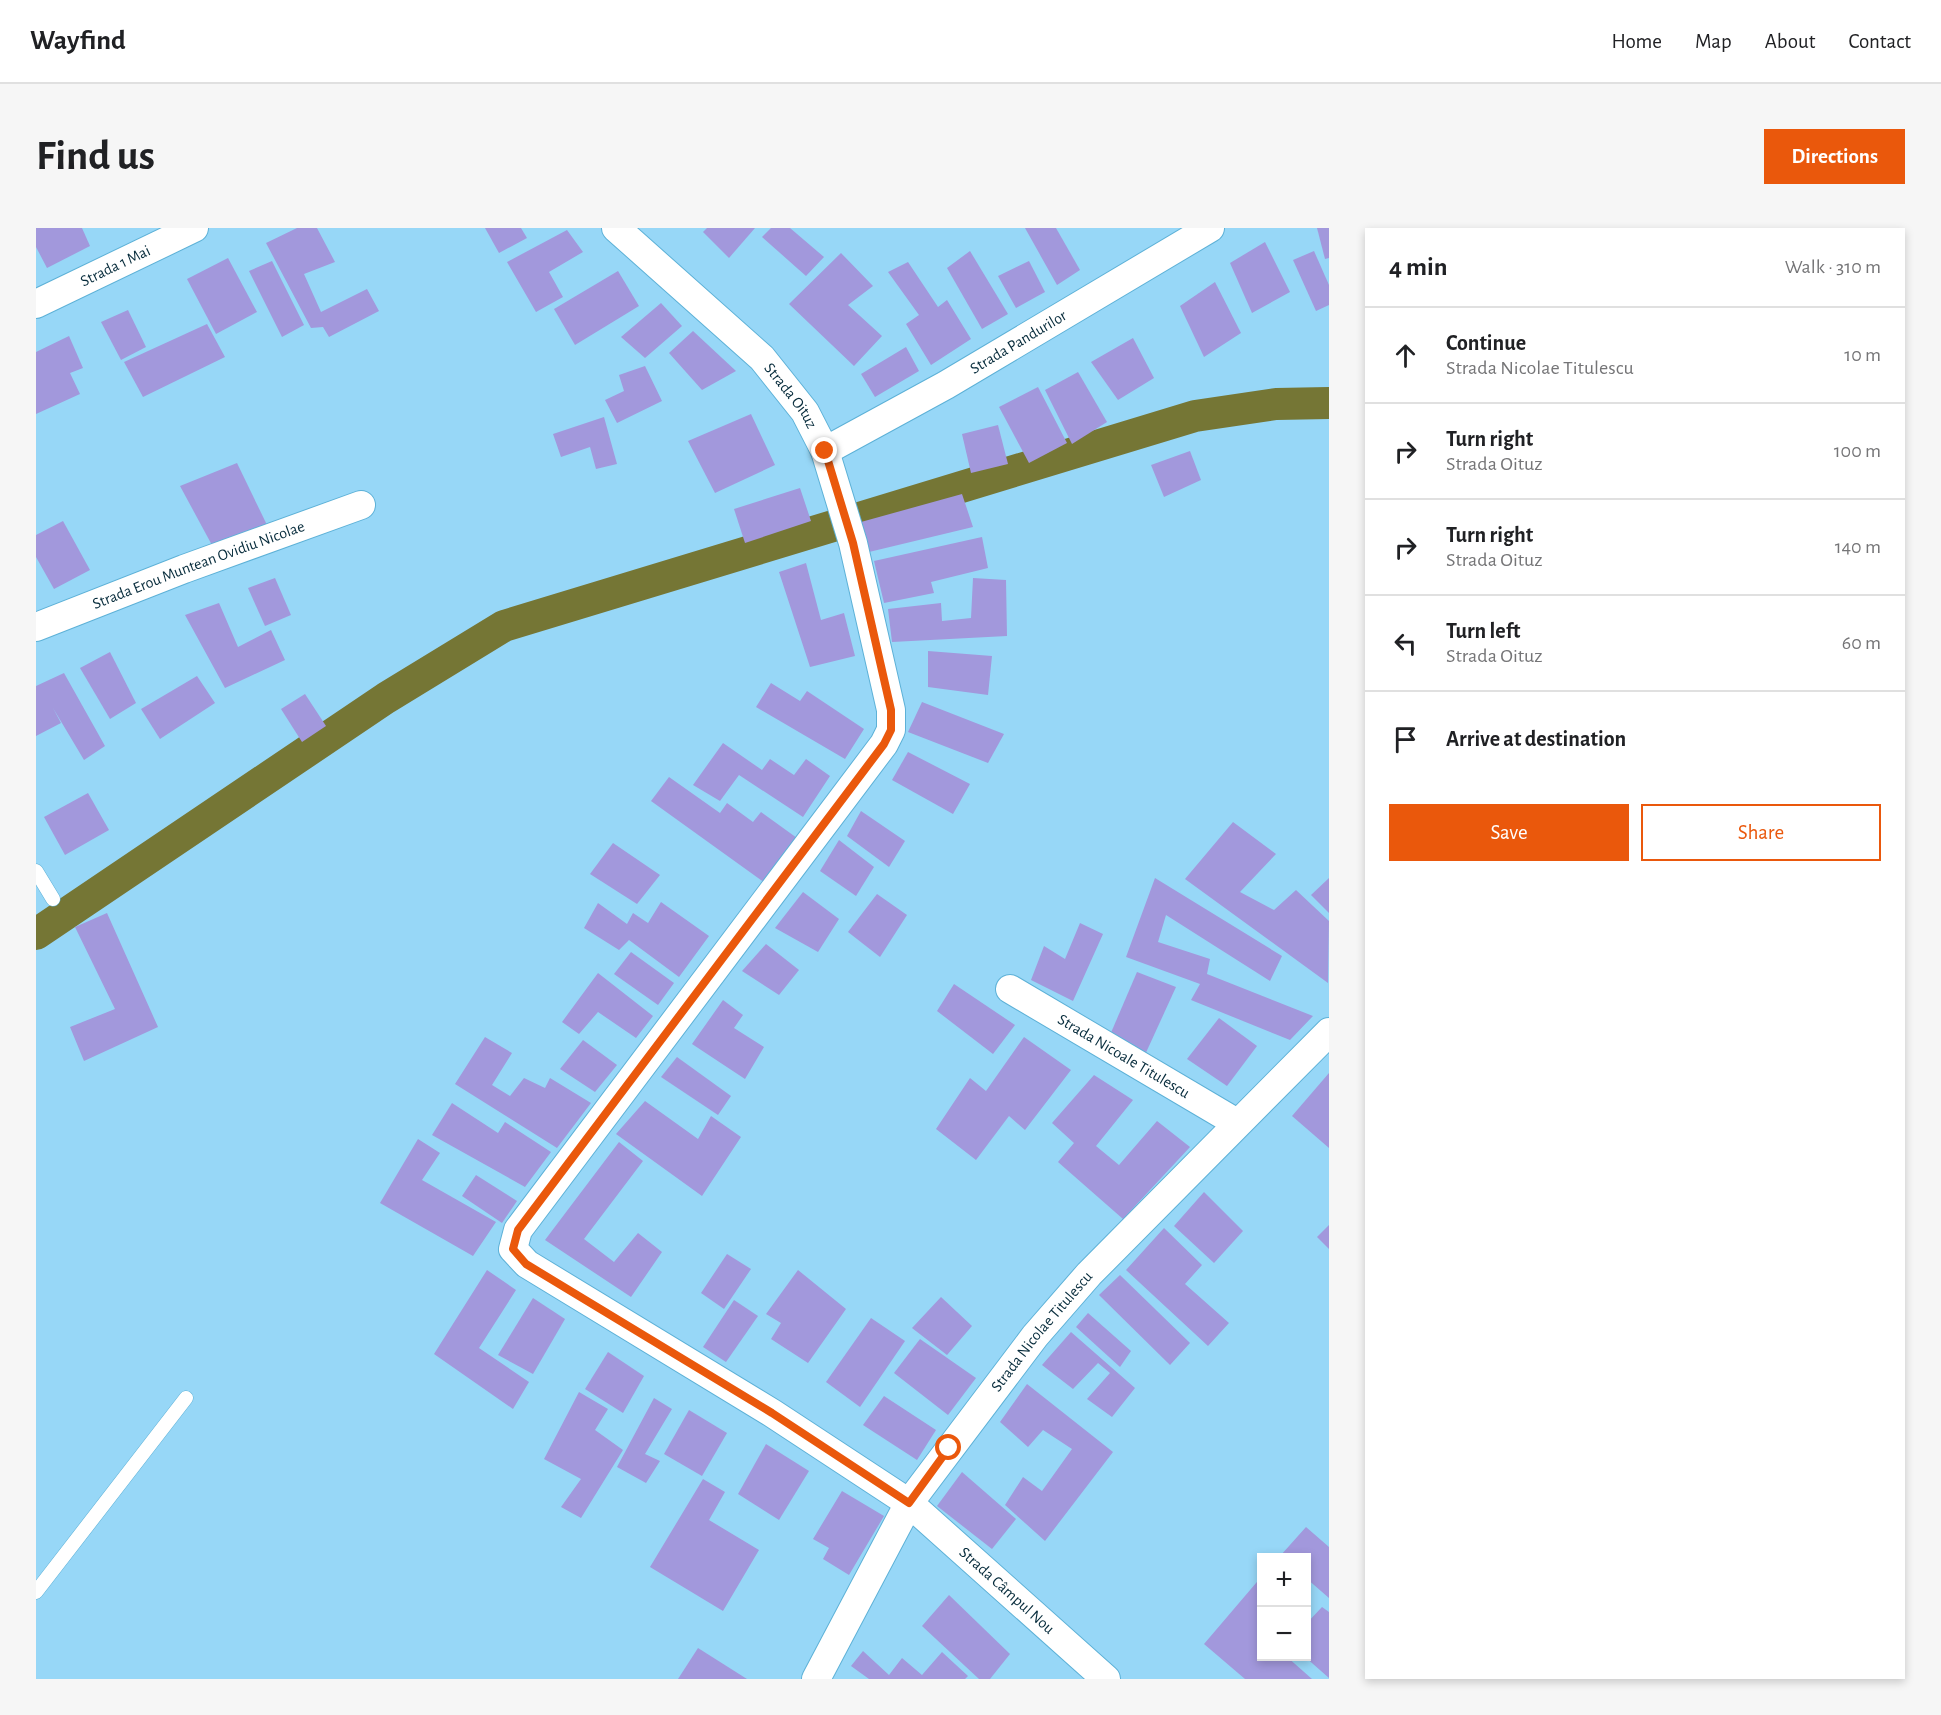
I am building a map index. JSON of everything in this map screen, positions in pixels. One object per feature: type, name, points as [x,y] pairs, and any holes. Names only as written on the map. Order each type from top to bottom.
[{"type":"street","name":"Strada 1 Mai","points":[[36,304],[194,228]]},
{"type":"street","name":"Strada Oituz","points":[[616,228],[762,358],[805,412],[825,451],[853,543],[891,710],[891,730],[884,744],[758,913],[518,1230],[513,1249],[526,1264],[772,1413],[909,1503]]},
{"type":"street","name":"Strada Pandurilor","points":[[825,451],[946,385],[1210,228]]},
{"type":"street","name":"Strada Erou Muntean Ovidiu Nicolae","points":[[36,627],[184,568],[361,505]]},
{"type":"street","name":"Strada Nicoale Titulescu","points":[[1010,989],[1237,1123]]},
{"type":"street","name":"Strada Nicolae Titulescu","points":[[816,1679],[909,1503],[1035,1336],[1089,1274],[1329,1032]]},
{"type":"street","name":"Strada Câmpul Nou","points":[[909,1503],[1106,1679]]},
{"type":"lane","points":[[36,871],[53,899]]},
{"type":"lane","points":[[36,1592],[186,1398]]},
{"type":"building","points":[[36,228],[82,228],[90,246],[47,268],[36,247]]},
{"type":"building","points":[[297,228],[317,228],[335,262],[304,274],[321,312],[367,289],[379,311],[329,337],[323,327],[311,328],[266,243]]},
{"type":"building","points":[[485,228],[521,228],[527,238],[499,253]]},
{"type":"building","points":[[707,228],[755,228],[729,258],[703,232]]},
{"type":"building","points":[[771,228],[790,228],[824,257],[806,276],[762,237]]},
{"type":"building","points":[[1025,228],[1056,228],[1080,270],[1057,285]]},
{"type":"building","points":[[1317,228],[1329,228],[1329,258],[1325,259]]},
{"type":"building","points":[[567,230],[583,252],[549,272],[563,297],[536,312],[507,262]]},
{"type":"building","points":[[1265,242],[1290,292],[1252,313],[1230,263]]},
{"type":"building","points":[[970,251],[1008,314],[982,329],[947,268]]},
{"type":"building","points":[[1314,251],[1329,285],[1329,305],[1316,311],[1293,260]]},
{"type":"building","points":[[841,253],[873,286],[848,305],[882,336],[854,366],[789,304]]},
{"type":"building","points":[[228,258],[257,312],[216,334],[187,279]]},
{"type":"building","points":[[272,261],[304,325],[282,337],[249,271]]},
{"type":"building","points":[[1029,261],[1045,292],[1016,308],[998,276]]},
{"type":"building","points":[[908,262],[938,307],[947,300],[971,339],[931,365],[906,324],[919,315],[888,272]]},
{"type":"building","points":[[618,271],[639,306],[575,345],[554,309]]},
{"type":"building","points":[[1215,282],[1241,333],[1204,357],[1180,306]]},
{"type":"building","points":[[661,303],[682,326],[645,358],[621,337]]},
{"type":"building","points":[[128,310],[146,347],[121,360],[101,322]]},
{"type":"building","points":[[207,324],[225,357],[143,397],[124,362]]},
{"type":"building","points":[[693,331],[736,371],[702,390],[669,353]]},
{"type":"building","points":[[69,336],[83,368],[70,373],[80,394],[36,414],[36,352]]},
{"type":"building","points":[[1133,338],[1154,378],[1118,400],[1091,362]]},
{"type":"building","points":[[906,347],[919,371],[875,397],[861,374]]},
{"type":"building","points":[[645,366],[662,401],[617,423],[605,400],[624,391],[619,375]]},
{"type":"building","points":[[1078,372],[1107,422],[1072,444],[1045,390]]},
{"type":"building","points":[[1038,387],[1067,443],[1029,463],[999,407]]},
{"type":"building","points":[[751,414],[775,465],[715,493],[688,441]]},
{"type":"building","points":[[604,417],[617,464],[596,469],[590,447],[561,457],[553,434]]},
{"type":"building","points":[[998,425],[1008,464],[971,473],[962,434]]},
{"type":"building","points":[[1190,451],[1201,480],[1164,497],[1151,465]]},
{"type":"building","points":[[237,463],[267,525],[213,547],[180,486]]},
{"type":"building","points":[[800,488],[811,521],[745,543],[734,509]]},
{"type":"building","points":[[962,494],[973,527],[869,552],[861,522]]},
{"type":"building","points":[[63,521],[90,570],[54,589],[36,557],[36,535]]},
{"type":"building","points":[[982,537],[988,568],[931,582],[934,593],[884,603],[874,561]]},
{"type":"building","points":[[806,563],[821,620],[844,613],[855,656],[810,667],[779,572]]},
{"type":"building","points":[[275,578],[291,615],[265,626],[248,588]]},
{"type":"building","points":[[973,578],[1006,580],[1007,636],[892,642],[888,609],[941,603],[942,621],[971,618]]},
{"type":"building","points":[[219,603],[238,647],[271,630],[285,660],[225,688],[185,615]]},
{"type":"building","points":[[928,651],[992,656],[988,695],[928,687]]},
{"type":"building","points":[[110,652],[136,703],[110,719],[80,668]]},
{"type":"building","points":[[64,673],[105,746],[84,760],[53,708],[61,723],[36,736],[36,686]]},
{"type":"building","points":[[197,676],[215,703],[160,739],[141,709]]},
{"type":"building","points":[[771,683],[800,701],[807,691],[864,729],[845,759],[756,707]]},
{"type":"building","points":[[305,694],[326,726],[302,742],[281,709]]},
{"type":"building","points":[[922,702],[1004,734],[988,763],[908,732]]},
{"type":"building","points":[[723,743],[762,770],[770,759],[794,775],[806,759],[830,776],[803,817],[739,775],[720,801],[693,785]]},
{"type":"building","points":[[908,752],[970,784],[953,814],[892,780]]},
{"type":"building","points":[[669,777],[720,813],[727,803],[753,822],[761,812],[797,838],[765,883],[651,801]]},
{"type":"building","points":[[88,793],[109,830],[65,855],[44,817]]},
{"type":"building","points":[[861,811],[905,841],[889,867],[847,836]]},
{"type":"building","points":[[1233,822],[1276,854],[1240,892],[1274,910],[1296,890],[1329,921],[1328,983],[1185,879]]},
{"type":"building","points":[[839,840],[874,867],[856,896],[820,871]]},
{"type":"building","points":[[613,843],[660,875],[637,904],[590,874]]},
{"type":"building","points":[[1155,878],[1282,956],[1270,981],[1166,915],[1158,942],[1210,959],[1207,974],[1313,1016],[1290,1040],[1191,1000],[1200,984],[1126,957]]},
{"type":"building","points":[[1329,878],[1329,913],[1311,895]]},
{"type":"building","points":[[803,892],[839,919],[818,952],[775,928]]},
{"type":"building","points":[[877,894],[907,915],[880,957],[848,932]]},
{"type":"building","points":[[661,902],[709,936],[679,977],[629,940],[619,950],[584,928],[598,903],[627,924],[633,913],[648,923]]},
{"type":"building","points":[[107,913],[158,1027],[84,1061],[70,1027],[115,1009],[75,927]]},
{"type":"building","points":[[1080,923],[1103,934],[1073,1001],[1031,980],[1044,946],[1065,959]]},
{"type":"building","points":[[766,944],[799,970],[779,995],[742,971]]},
{"type":"building","points":[[631,952],[674,983],[658,1005],[614,974]]},
{"type":"building","points":[[1137,972],[1176,987],[1144,1057],[1110,1035]]},
{"type":"building","points":[[598,973],[653,1016],[636,1038],[598,1012],[579,1034],[562,1022]]},
{"type":"building","points":[[954,984],[1015,1025],[993,1054],[937,1011]]},
{"type":"building","points":[[723,1000],[743,1015],[734,1028],[764,1047],[745,1079],[692,1044]]},
{"type":"building","points":[[1219,1018],[1257,1046],[1227,1086],[1187,1059]]},
{"type":"building","points":[[485,1037],[512,1053],[492,1085],[510,1096],[524,1078],[545,1088],[550,1078],[591,1103],[557,1148],[455,1084]]},
{"type":"building","points":[[1024,1037],[1071,1070],[1025,1130],[1009,1116],[976,1160],[936,1129],[970,1078],[986,1091]]},
{"type":"building","points":[[583,1040],[617,1065],[595,1092],[560,1069]]},
{"type":"building","points":[[677,1057],[731,1096],[718,1115],[661,1077]]},
{"type":"building","points":[[1329,1073],[1329,1148],[1292,1116]]},
{"type":"building","points":[[1094,1075],[1133,1100],[1096,1146],[1119,1165],[1157,1121],[1190,1147],[1123,1219],[1058,1162],[1074,1143],[1052,1123]]},
{"type":"building","points":[[645,1101],[698,1139],[711,1116],[741,1137],[702,1196],[616,1134]]},
{"type":"building","points":[[452,1103],[498,1133],[505,1122],[551,1152],[525,1187],[432,1135]]},
{"type":"building","points":[[418,1139],[440,1153],[422,1180],[496,1222],[473,1256],[380,1203]]},
{"type":"building","points":[[619,1142],[643,1161],[584,1239],[614,1262],[638,1233],[662,1252],[631,1297],[545,1240]]},
{"type":"building","points":[[476,1175],[517,1201],[502,1223],[462,1196]]},
{"type":"building","points":[[1204,1192],[1243,1231],[1214,1263],[1174,1226]]},
{"type":"building","points":[[1329,1225],[1329,1249],[1317,1237]]},
{"type":"building","points":[[1164,1228],[1202,1265],[1185,1284],[1229,1323],[1208,1346],[1126,1270]]},
{"type":"building","points":[[727,1254],[751,1269],[724,1309],[701,1293]]},
{"type":"building","points":[[487,1270],[516,1290],[479,1348],[529,1382],[513,1409],[434,1354]]},
{"type":"building","points":[[798,1270],[846,1309],[808,1363],[771,1339],[781,1323],[766,1314]]},
{"type":"building","points":[[1120,1275],[1190,1343],[1170,1365],[1099,1295]]},
{"type":"building","points":[[941,1297],[972,1326],[947,1355],[912,1328]]},
{"type":"building","points":[[533,1298],[565,1319],[533,1374],[498,1355]]},
{"type":"building","points":[[734,1300],[758,1316],[726,1362],[703,1347]]},
{"type":"building","points":[[1088,1313],[1131,1351],[1120,1367],[1076,1327]]},
{"type":"building","points":[[871,1318],[905,1341],[860,1407],[826,1382]]},
{"type":"building","points":[[1071,1332],[1135,1388],[1112,1417],[1087,1399],[1110,1373],[1098,1363],[1073,1389],[1042,1365]]},
{"type":"building","points":[[920,1339],[976,1378],[948,1415],[894,1373]]},
{"type":"building","points":[[608,1352],[644,1376],[623,1413],[585,1389]]},
{"type":"building","points":[[1027,1384],[1113,1452],[1045,1541],[1005,1505],[1023,1477],[1042,1491],[1072,1449],[1043,1430],[1028,1447],[1000,1422]]},
{"type":"building","points":[[579,1392],[608,1409],[595,1430],[623,1450],[581,1518],[561,1507],[581,1479],[544,1459]]},
{"type":"building","points":[[884,1396],[936,1430],[917,1460],[863,1425]]},
{"type":"building","points":[[654,1398],[672,1409],[645,1454],[660,1461],[646,1483],[617,1467]]},
{"type":"building","points":[[689,1410],[727,1433],[702,1476],[664,1454]]},
{"type":"building","points":[[766,1444],[809,1471],[779,1520],[738,1494]]},
{"type":"building","points":[[962,1472],[1016,1519],[992,1549],[937,1506]]},
{"type":"building","points":[[703,1479],[725,1492],[709,1520],[759,1550],[723,1611],[650,1567]]},
{"type":"building","points":[[842,1491],[884,1516],[849,1575],[823,1559],[829,1548],[813,1539]]},
{"type":"building","points":[[1306,1527],[1329,1547],[1329,1598],[1311,1582],[1311,1553],[1283,1553]]},
{"type":"building","points":[[1257,1582],[1257,1661],[1292,1661],[1312,1679],[1245,1679],[1204,1644]]},
{"type":"building","points":[[949,1595],[1010,1654],[990,1679],[979,1679],[922,1626]]},
{"type":"building","points":[[1322,1607],[1329,1612],[1329,1678],[1310,1661],[1311,1619]]},
{"type":"building","points":[[698,1648],[747,1679],[678,1679]]},
{"type":"building","points":[[863,1651],[889,1675],[902,1658],[922,1675],[942,1652],[968,1676],[965,1679],[869,1679],[851,1666]]},
{"type":"waterway","points":[[36,934],[386,698],[504,626],[1195,416],[1276,404],[1329,403]]},
{"type":"route","points":[[825,451],[853,543],[891,710],[891,730],[884,744],[518,1230],[513,1249],[526,1264],[772,1413],[909,1503],[949,1448]]}]
